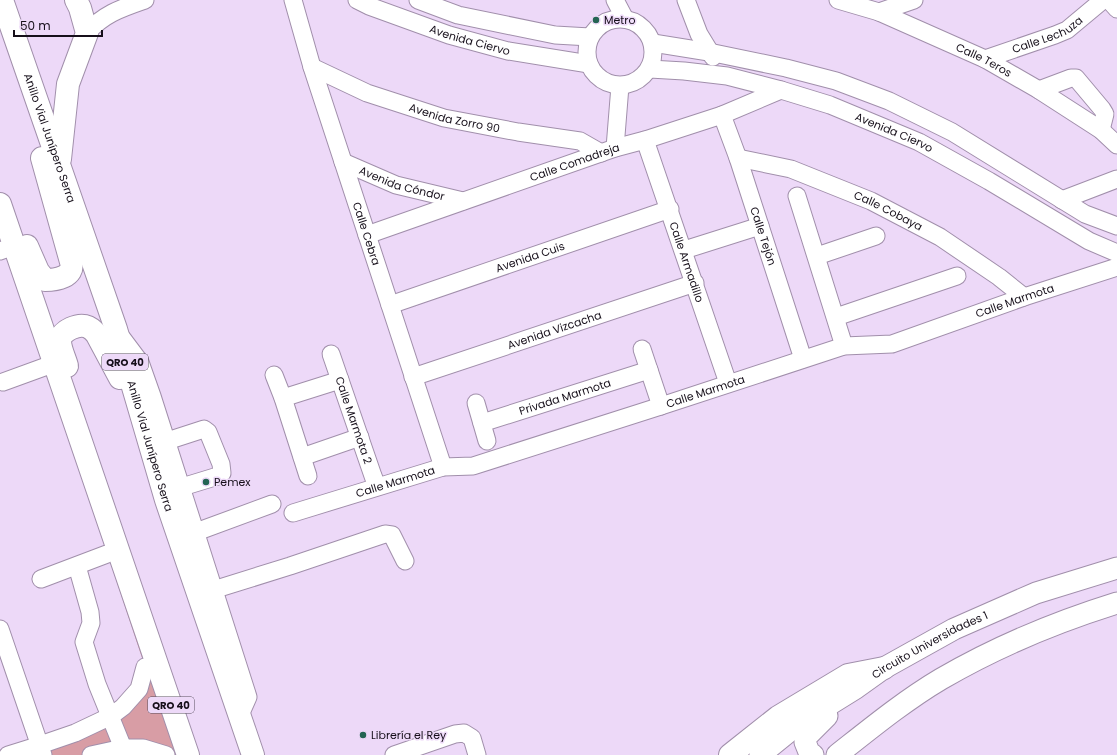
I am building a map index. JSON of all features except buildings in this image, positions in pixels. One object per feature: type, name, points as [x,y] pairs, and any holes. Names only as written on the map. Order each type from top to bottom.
[{"type":"highway","name":"Anillo Vial Junípero Serra","points":[[2,0],[116,329],[166,500],[253,755]]},
{"type":"highway","points":[[2,0],[5,28],[71,262],[71,270],[67,275],[55,280],[45,280],[38,271],[26,243],[18,230],[2,217]]},
{"type":"highway","points":[[59,164],[68,84],[87,32],[76,0]]},
{"type":"highway","name":"QRO 40","points":[[2,217],[7,249],[34,302],[150,661],[188,755]]},
{"type":"highway","points":[[34,302],[36,335],[107,554],[150,661],[174,755]]},
{"type":"highway","points":[[140,414],[130,402],[117,373],[97,335],[92,329],[87,326],[80,325],[63,334],[60,340],[62,350],[99,453],[127,538],[159,645],[150,661]]},
{"type":"highway","points":[[730,755],[778,717],[848,675],[884,668]]},
{"type":"main road","name":"Circuito Universidades 1","points":[[760,755],[798,724],[856,688],[884,668],[954,628],[1029,596],[1117,568]]},
{"type":"main road","points":[[856,688],[806,736],[806,748],[809,752],[814,755],[818,755],[884,717],[939,680],[986,654],[1079,615],[1117,604]]},
{"type":"main road","points":[[837,755],[884,717]]},
{"type":"street","name":"Calle Cebra","points":[[293,0],[312,67],[443,467]]},
{"type":"street","name":"Avenida Ciervo","points":[[357,0],[369,6],[449,35],[508,52],[589,64]]},
{"type":"street","name":"Avenida Ciervo","points":[[418,0],[458,15],[555,35],[590,37]]},
{"type":"street","points":[[615,0],[625,19]]},
{"type":"street","points":[[686,0],[699,34],[709,52],[727,76]]},
{"type":"street","name":"Calle Teros","points":[[838,0],[879,12],[986,59],[1039,90],[1102,130],[1117,145]]},
{"type":"street","points":[[879,12],[914,0]]},
{"type":"street","name":"Calle Lechuza","points":[[986,59],[1067,30],[1103,0]]},
{"type":"street","points":[[1109,0],[1117,9]]},
{"type":"street","points":[[87,32],[96,22],[134,2]]},
{"type":"street","points":[[449,35],[458,15]]},
{"type":"street","points":[[617,19],[625,19],[639,24],[648,32],[653,43],[654,56],[650,69],[642,78],[632,84],[620,86],[607,83],[596,76],[589,64],[586,51],[590,37],[597,28],[606,22],[617,19]]},
{"type":"street","points":[[653,43],[709,52],[786,68],[836,81],[889,101],[952,132],[1085,214],[1117,226]]},
{"type":"street","name":"Avenida Zorro 90","points":[[312,67],[367,93],[444,118],[518,132],[580,141],[608,150]]},
{"type":"street","name":"Avenida Ciervo","points":[[650,69],[727,76],[830,105],[919,142],[989,180],[1089,241],[1117,253]]},
{"type":"street","points":[[1039,90],[1071,78],[1076,78],[1105,114],[1102,130]]},
{"type":"street","points":[[608,150],[620,86]]},
{"type":"street","name":"Calle Comadreja","points":[[367,235],[608,150],[645,140],[722,115],[781,90]]},
{"type":"street","name":"Calle Tejón","points":[[722,115],[738,158],[804,359]]},
{"type":"street","points":[[919,142],[928,119]]},
{"type":"street","name":"Calle Armadillo","points":[[645,140],[670,209],[728,383]]},
{"type":"street","name":"Calle Cobaya","points":[[738,158],[790,169],[871,201],[940,237],[999,277],[1024,297]]},
{"type":"street","name":"Avenida Cóndor","points":[[343,162],[396,185],[463,201]]},
{"type":"street","points":[[1062,200],[1117,179]]},
{"type":"street","points":[[797,196],[844,346]]},
{"type":"street","name":"Avenida Cuis","points":[[390,305],[670,209]]},
{"type":"street","points":[[684,250],[760,226]]},
{"type":"street","points":[[817,256],[876,236]]},
{"type":"street","name":"Calle Marmota","points":[[293,513],[443,467],[473,466],[844,346],[892,344],[1024,297],[1117,267]]},
{"type":"street","points":[[836,317],[957,276]]},
{"type":"street","name":"Avenida Vizcacha","points":[[413,376],[695,283]]},
{"type":"street","points":[[116,329],[140,362],[182,487],[213,590],[248,697],[240,715]]},
{"type":"street","points":[[642,348],[661,406]]},
{"type":"street","name":"Calle Marmota 2","points":[[331,354],[373,476],[378,486]]},
{"type":"street","points":[[3,382],[47,366]]},
{"type":"street","name":"Privada Marmota","points":[[482,423],[649,370]]},
{"type":"street","points":[[274,375],[308,476]]},
{"type":"street","points":[[283,398],[340,380]]},
{"type":"street","points":[[476,403],[487,441]]},
{"type":"street","points":[[167,441],[204,429],[208,432],[221,464],[222,473],[218,476],[182,487]]},
{"type":"street","points":[[302,457],[360,437]]},
{"type":"street","points":[[196,532],[272,504]]},
{"type":"street","points":[[213,590],[385,534],[392,535],[404,561]]},
{"type":"street","points":[[41,579],[107,554]]},
{"type":"street","points":[[77,566],[90,612],[91,623],[84,642],[97,684],[123,748]]},
{"type":"street","points":[[0,629],[5,657],[41,750]]},
{"type":"street","points":[[8,755],[41,750],[75,732],[111,716],[124,707],[139,689],[150,661]]},
{"type":"street","points":[[394,755],[439,748],[464,733],[472,738],[477,755]]},
{"type":"street","points":[[91,755],[123,748],[143,748],[166,755]]},
{"type":"shaded area","points":[[64,423],[188,755],[8,755],[111,716],[145,667]]},
{"type":"place","name":"Metro","points":[[596,20]]},
{"type":"place","name":"Pemex","points":[[206,482]]},
{"type":"place","name":"Librería el Rey","points":[[363,735]]}]
